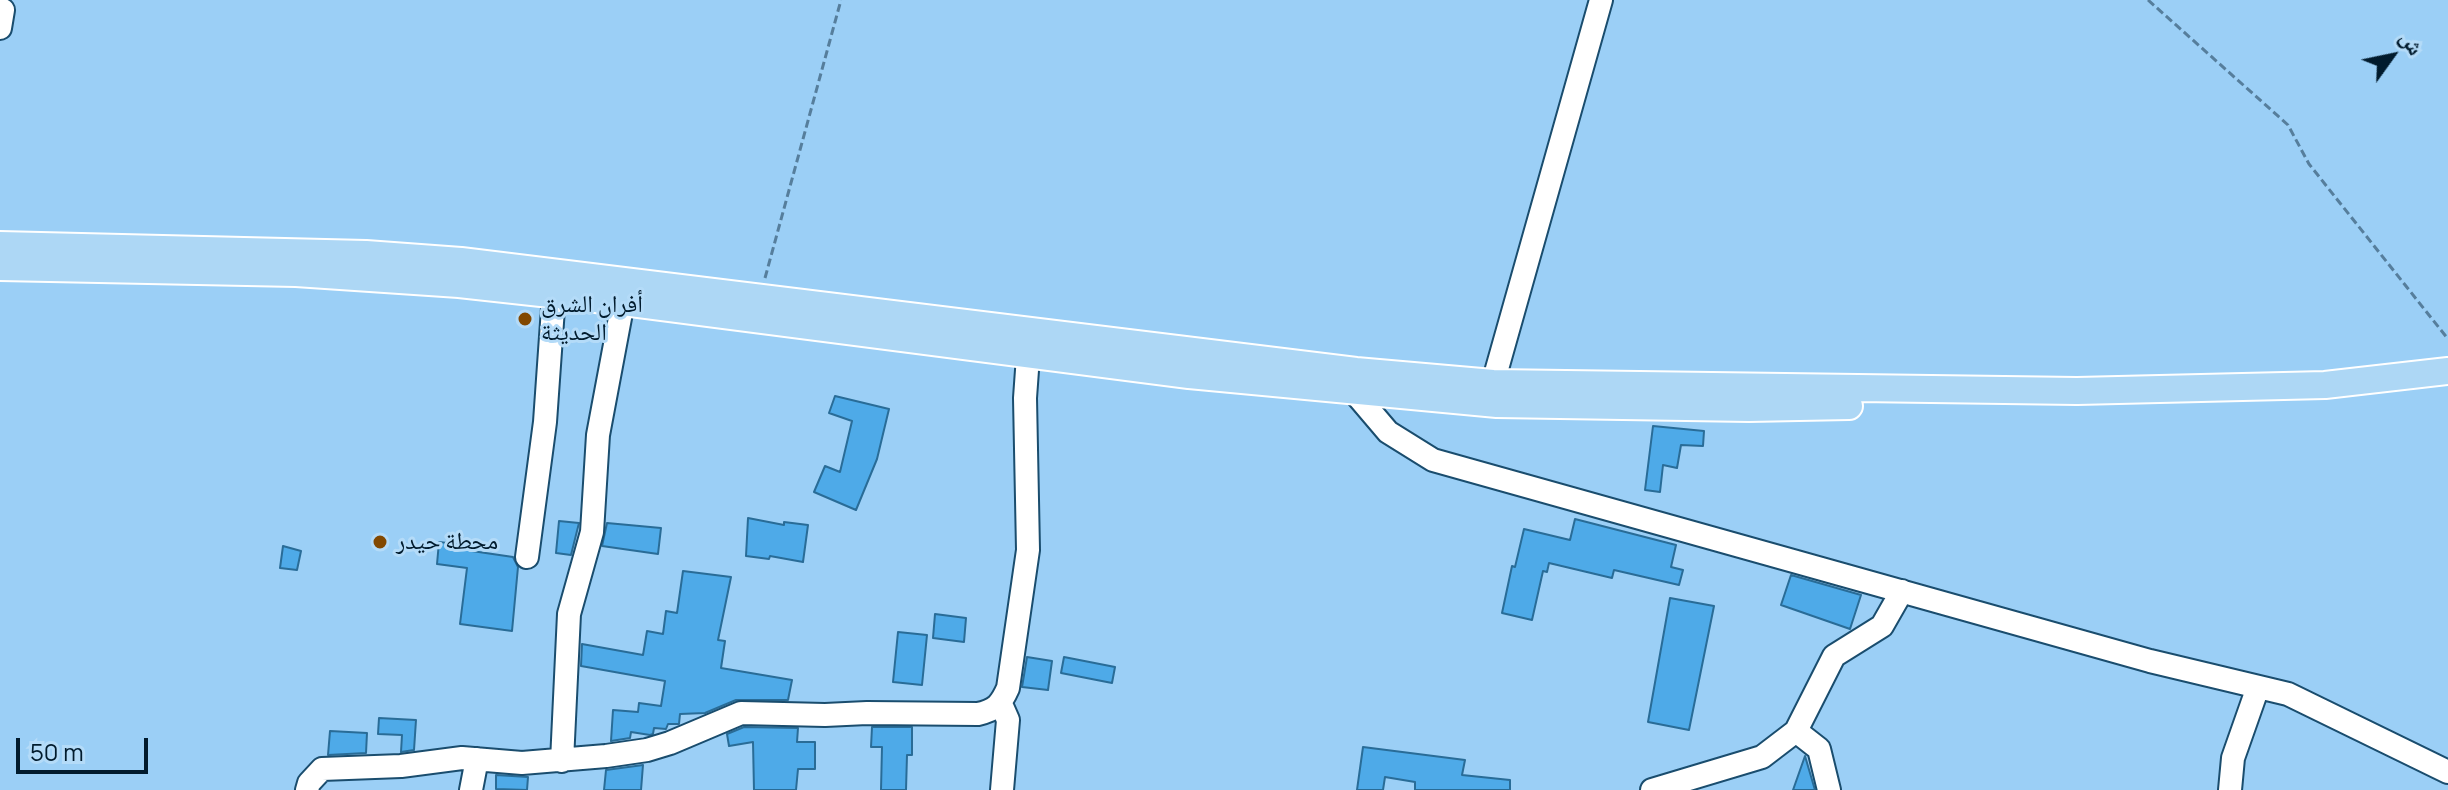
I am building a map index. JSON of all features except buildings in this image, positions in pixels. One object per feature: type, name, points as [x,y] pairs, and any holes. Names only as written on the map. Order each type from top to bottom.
[{"type":"main road","points":[[0,245],[364,266],[760,297],[1028,356],[1355,382],[2077,391],[2325,385],[2448,371]]},
{"type":"main road","points":[[0,267],[296,273],[364,266]]},
{"type":"main road","points":[[460,273],[554,294],[871,322],[1355,382],[1497,404],[1749,408],[2217,405],[2325,401],[2448,387]]},
{"type":"street","points":[[1493,383],[1601,0]]},
{"type":"street","points":[[527,557],[545,422],[554,294]]},
{"type":"street","points":[[562,761],[569,614],[592,532],[598,435],[623,302]]},
{"type":"street","points":[[307,790],[309,783],[322,769],[477,759],[522,763],[562,761],[647,750],[741,713],[978,714],[990,711],[1001,704],[1008,688],[1028,550],[1025,398],[1028,356]]},
{"type":"street","points":[[1355,382],[1388,432],[1433,460],[2150,661],[2288,694],[2448,772]]},
{"type":"street","points":[[1652,790],[1762,757],[1796,731],[1834,656],[1882,626],[1902,591]]},
{"type":"street","points":[[2230,790],[2233,758],[2258,687]]},
{"type":"street","points":[[1001,704],[1008,720],[1002,790]]},
{"type":"street","points":[[1796,731],[1819,749],[1829,790]]},
{"type":"street","points":[[471,790],[477,759]]},
{"type":"path","points":[[760,297],[841,0]]},
{"type":"path","points":[[2148,0],[2288,125],[2309,164],[2448,339]]},
{"type":"place","name":"أفران الشرق الحديثة","points":[[525,319]]},
{"type":"place","name":"محطة حيدر","points":[[380,542]]}]
